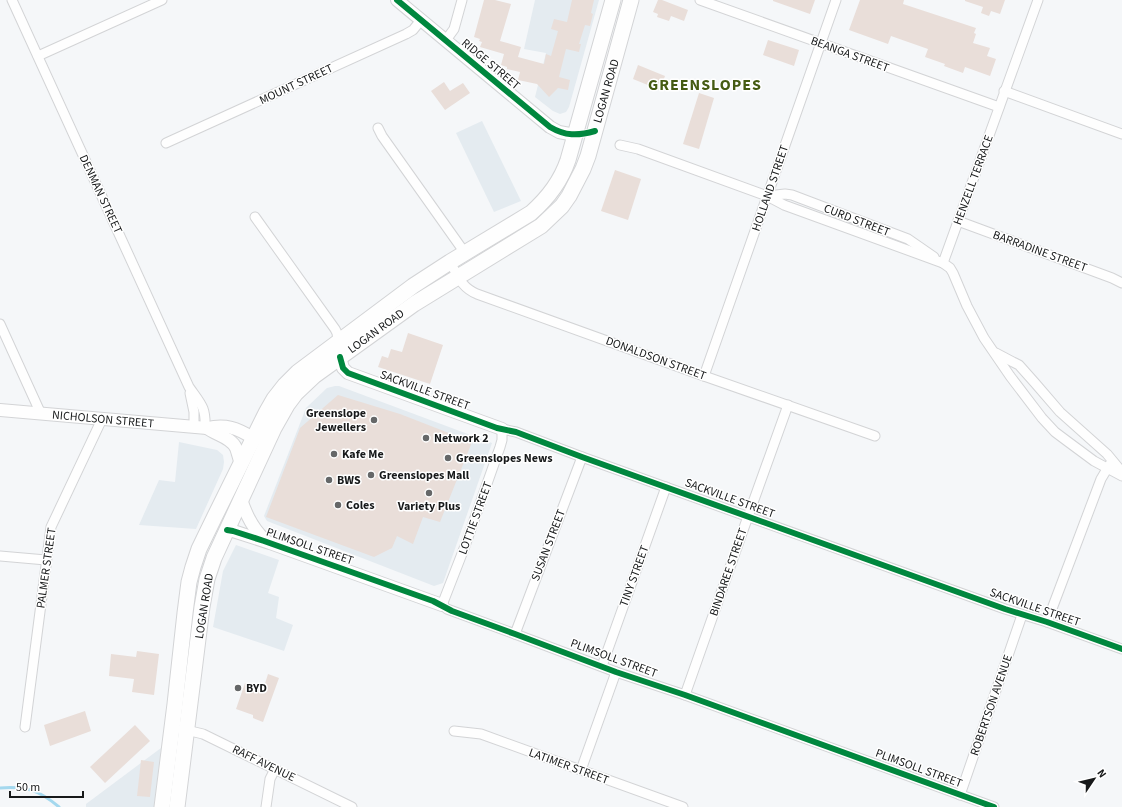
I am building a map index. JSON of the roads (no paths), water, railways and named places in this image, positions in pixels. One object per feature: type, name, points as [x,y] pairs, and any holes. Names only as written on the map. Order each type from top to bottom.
[{"type":"main road","name":"LOGAN ROAD","points":[[162,807],[180,728],[204,591],[211,567],[241,499],[270,406],[285,385],[298,372],[338,341],[413,286],[525,217],[544,201],[554,189],[568,160],[614,0]]},
{"type":"main road","name":"LOGAN ROAD","points":[[177,807],[185,613],[189,582],[192,568],[202,544],[241,464],[280,417],[296,393],[314,376],[414,304],[541,226],[562,206],[583,169],[631,0]]},
{"type":"main road","points":[[575,135],[595,131]]},
{"type":"main road","points":[[465,253],[474,267]]},
{"type":"main road","points":[[338,341],[340,357]]},
{"type":"main road","points":[[192,568],[206,552],[217,534],[227,530]]},
{"type":"street","name":"DENMAN STREET","points":[[12,0],[189,387],[204,410],[205,416],[202,428]]},
{"type":"street","points":[[38,56],[162,0]]},
{"type":"street","name":"RIDGE STREET","points":[[397,0],[550,127],[559,132],[575,135]]},
{"type":"street","points":[[446,40],[454,29],[462,0]]},
{"type":"street","name":"BEANGA STREET","points":[[700,0],[999,107]]},
{"type":"street","name":"HOLLAND STREET","points":[[704,376],[836,0]]},
{"type":"street","name":"HENZELL TERRACE","points":[[942,263],[1038,0]]},
{"type":"street","name":"MOUNT STREET","points":[[166,143],[406,34],[413,30],[421,20]]},
{"type":"street","points":[[1004,91],[1122,134]]},
{"type":"street","points":[[378,128],[382,137],[465,253]]},
{"type":"street","name":"CURD STREET","points":[[620,145],[638,149],[768,196],[785,194],[792,195],[908,239],[942,263]]},
{"type":"street","points":[[255,217],[335,329],[338,341]]},
{"type":"street","name":"BARRADINE STREET","points":[[958,221],[1112,278],[1122,284]]},
{"type":"street","name":"DONALDSON STREET","points":[[450,262],[467,289],[476,294],[875,436]]},
{"type":"street","points":[[942,263],[950,268],[953,273],[978,328],[1004,368],[1042,418],[1055,432],[1083,453],[1122,476]]},
{"type":"street","points":[[0,324],[41,414]]},
{"type":"street","points":[[993,351],[1019,366],[1060,412],[1107,454],[1122,472]]},
{"type":"street","name":"SACKVILLE STREET","points":[[340,357],[343,368],[348,373],[502,429],[516,432],[1022,615],[1047,622],[1122,649]]},
{"type":"street","points":[[1004,368],[1008,359]]},
{"type":"street","name":"BINDAREE STREET","points":[[685,695],[788,405]]},
{"type":"street","name":"NICHOLSON STREET","points":[[0,410],[202,428],[225,426],[240,430],[259,442]]},
{"type":"street","name":"PALMER STREET","points":[[25,727],[52,523],[102,419]]},
{"type":"street","name":"NICHOLSON STREET","points":[[202,428],[228,439],[236,447],[241,464]]},
{"type":"street","name":"LOTTIE STREET","points":[[442,605],[498,454],[502,440],[502,429]]},
{"type":"street","name":"SUSAN STREET","points":[[515,634],[582,457]]},
{"type":"street","points":[[1047,622],[1100,480],[1113,460]]},
{"type":"street","name":"TINY STREET","points":[[602,666],[666,487]]},
{"type":"street","points":[[241,499],[252,526],[270,543]]},
{"type":"street","name":"PLIMSOLL STREET","points":[[227,530],[270,543],[442,605],[452,611],[616,672],[685,695],[994,807]]},
{"type":"street","points":[[0,556],[46,560]]},
{"type":"street","name":"ROBERTSON AVENUE","points":[[960,794],[1022,615]]},
{"type":"street","points":[[581,770],[616,672]]},
{"type":"street","name":"RAFF AVENUE","points":[[180,728],[203,734],[352,807]]},
{"type":"street","name":"LATIMER STREET","points":[[454,731],[479,733],[683,807]]},
{"type":"street","points":[[266,807],[270,779],[275,769]]},
{"type":"waterway","points":[[0,788],[32,790],[52,801],[59,807]]},
{"type":"place","name":"Greenslope Jewellers","points":[[374,420]]},
{"type":"place","name":"Network 2","points":[[426,438]]},
{"type":"place","name":"Kafe Me","points":[[334,454]]},
{"type":"place","name":"Greenslopes News","points":[[448,458]]},
{"type":"place","name":"Greenslopes Mall","points":[[371,475]]},
{"type":"place","name":"BWS","points":[[329,480]]},
{"type":"place","name":"Variety Plus","points":[[429,493]]},
{"type":"place","name":"Coles","points":[[338,505]]},
{"type":"place","name":"BYD","points":[[238,688]]},
{"type":"district","name":"GREENSLOPES","points":[[705,84]]}]
